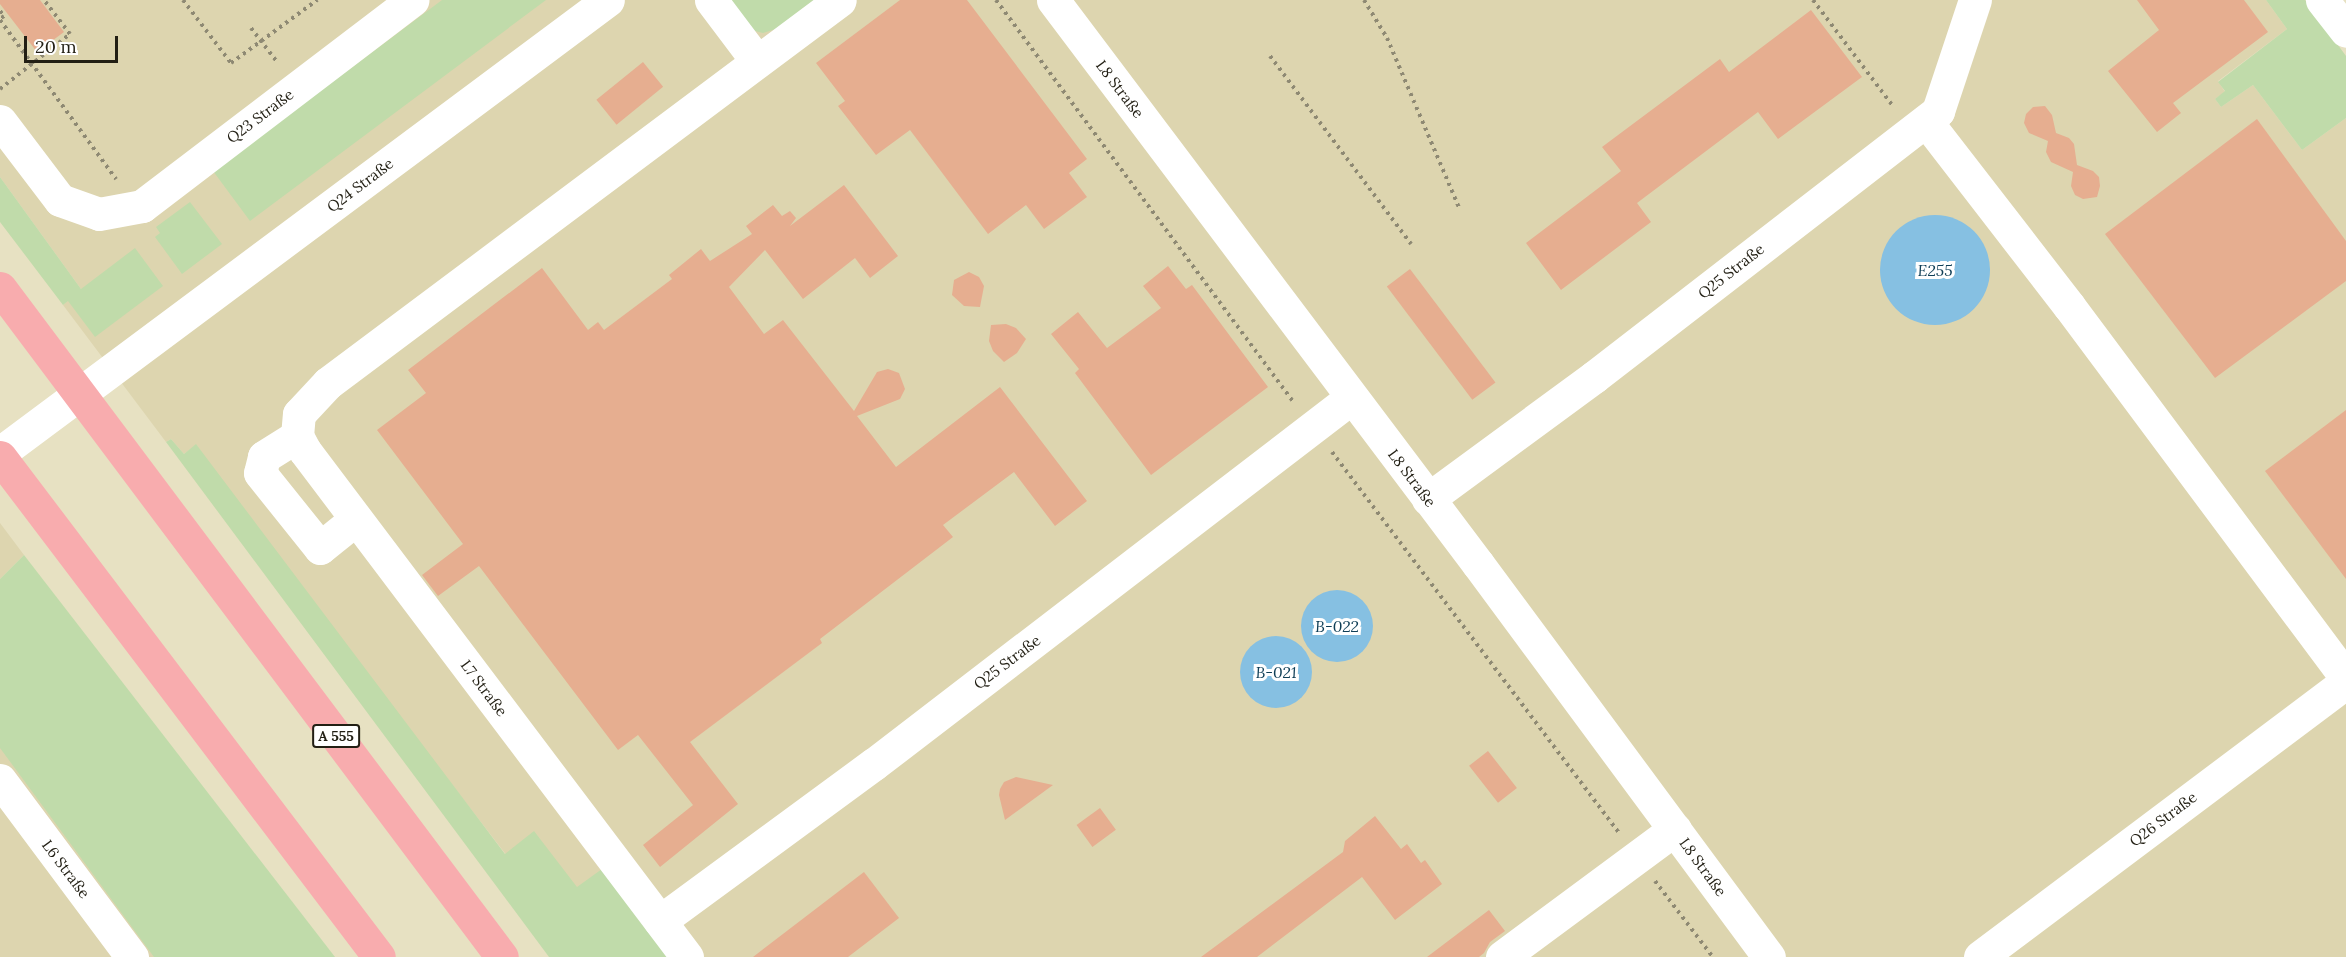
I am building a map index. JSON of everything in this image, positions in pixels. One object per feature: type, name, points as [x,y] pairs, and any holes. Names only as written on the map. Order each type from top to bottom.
[{"type":"highway","name":"A 555","points":[[3,291],[502,957]]},
{"type":"highway","points":[[0,455],[379,957]]},
{"type":"lane","name":"Q23 Straße","points":[[0,121],[60,200],[99,214],[142,206],[412,0]]},
{"type":"lane","name":"Q24 Straße","points":[[0,455],[608,0]]},
{"type":"lane","points":[[711,0],[757,61]]},
{"type":"lane","points":[[356,519],[320,548],[260,473],[264,457],[298,425],[328,383],[840,0]]},
{"type":"lane","name":"L8 Straße","points":[[1053,0],[1769,957]]},
{"type":"lane","name":"Q25 Straße","points":[[1428,499],[1594,376],[1938,111],[1975,0]]},
{"type":"lane","points":[[2322,0],[2346,31]]},
{"type":"lane","points":[[1919,127],[2069,306],[2346,677]]},
{"type":"lane","name":"Q25 Straße","points":[[660,921],[874,764],[1351,398]]},
{"type":"lane","name":"L7 Straße","points":[[298,425],[305,451],[687,957]]},
{"type":"lane","name":"Q26 Straße","points":[[1980,957],[2346,682]]},
{"type":"lane","name":"L6 Straße","points":[[0,780],[132,957]]},
{"type":"lane","points":[[1502,957],[1674,829]]},
{"type":"path","points":[[0,88],[70,34],[44,0]]},
{"type":"path","points":[[183,0],[231,63],[263,43],[315,0]]},
{"type":"path","points":[[996,0],[1313,427],[1713,957]]},
{"type":"path","points":[[1364,0],[1387,38],[1459,208]]},
{"type":"path","points":[[1813,0],[1919,127]]},
{"type":"path","points":[[0,11],[4,16],[0,19],[137,207]]},
{"type":"path","points":[[251,28],[281,67]]},
{"type":"path","points":[[1270,56],[1411,244]]},
{"type":"shaded area","points":[[0,0],[2266,0],[2287,29],[2218,81],[2225,92],[2215,99],[2221,107],[2253,85],[2302,150],[2346,118],[2346,957],[585,957],[379,690],[196,445],[184,454],[171,439],[166,442],[63,305],[81,289],[0,177]]},
{"type":"shaded area","points":[[0,523],[24,555],[0,579]]},
{"type":"shaded area","points":[[0,697],[78,805],[191,957],[0,957]]},
{"type":"green space","points":[[442,0],[546,0],[250,221],[213,171]]},
{"type":"green space","points":[[729,0],[814,0],[776,29],[763,33],[755,31]]},
{"type":"green space","points":[[2266,0],[2305,0],[2346,56],[2346,118],[2302,150],[2253,85],[2221,107],[2215,99],[2225,91],[2218,82],[2287,29]]},
{"type":"green space","points":[[0,177],[81,289],[135,248],[163,286],[95,337],[68,301],[63,305],[0,222]]},
{"type":"green space","points":[[190,202],[222,244],[182,274],[155,237],[160,233],[156,227]]},
{"type":"green space","points":[[171,439],[184,454],[196,444],[505,854],[534,831],[577,887],[602,869],[670,957],[549,957],[166,442]]},
{"type":"green space","points":[[24,555],[335,957],[154,957],[0,748],[0,579]]},
{"type":"water","name":"E255","points":[[1935,215],[1956,219],[1974,231],[1986,249],[1990,270],[1986,291],[1974,309],[1956,321],[1935,325],[1914,321],[1896,309],[1884,291],[1880,270],[1884,249],[1896,231],[1914,219]]},
{"type":"water","name":"B-022","points":[[1337,590],[1351,593],[1363,600],[1370,612],[1373,626],[1370,640],[1363,652],[1351,659],[1337,662],[1323,659],[1311,652],[1304,640],[1301,626],[1304,612],[1311,600],[1323,593]]},
{"type":"water","name":"B-021","points":[[1276,636],[1290,639],[1302,646],[1309,658],[1312,672],[1309,686],[1302,698],[1290,705],[1276,708],[1262,705],[1250,698],[1243,686],[1240,672],[1243,658],[1250,646],[1262,639]]},
{"type":"building","points":[[0,0],[40,0],[64,32],[37,52],[0,4]]},
{"type":"building","points":[[900,0],[967,0],[1087,159],[1069,173],[1087,197],[1044,229],[1026,205],[988,234],[910,130],[876,155],[838,106],[845,101],[816,63]]},
{"type":"building","points":[[2137,0],[2244,0],[2268,32],[2173,103],[2181,113],[2157,132],[2108,71],[2159,30]]},
{"type":"building","points":[[1811,10],[1862,77],[1778,139],[1758,112],[1637,203],[1651,222],[1561,290],[1526,243],[1621,171],[1602,147],[1720,59],[1729,72]]},
{"type":"building","points":[[643,62],[663,87],[617,125],[596,100]]},
{"type":"building","points":[[2045,106],[2052,115],[2056,133],[2069,138],[2074,144],[2077,165],[2093,171],[2099,177],[2100,186],[2097,197],[2083,199],[2075,195],[2071,186],[2073,172],[2051,162],[2046,152],[2048,141],[2029,133],[2024,123],[2026,114],[2033,107]]},
{"type":"building","points":[[2257,119],[2346,241],[2346,281],[2215,378],[2105,234]]},
{"type":"building","points":[[844,185],[898,256],[870,278],[855,258],[803,299],[765,250],[729,287],[764,334],[783,320],[854,411],[877,372],[888,369],[899,373],[905,389],[900,399],[857,416],[896,467],[1000,387],[1087,501],[1055,526],[1014,472],[943,525],[953,537],[820,639],[822,643],[690,742],[738,804],[660,867],[643,845],[693,805],[638,735],[618,750],[479,566],[438,596],[422,575],[463,544],[377,430],[426,393],[408,370],[542,268],[588,330],[598,322],[604,330],[672,279],[669,275],[701,249],[710,261],[752,234],[746,226],[773,205],[782,216],[790,211],[796,218],[790,226]]},
{"type":"building","points":[[1168,266],[1186,289],[1192,285],[1268,387],[1151,475],[1075,373],[1079,369],[1051,334],[1078,312],[1107,348],[1161,308],[1143,286]]},
{"type":"building","points":[[1410,269],[1495,382],[1472,400],[1387,286]]},
{"type":"building","points":[[969,272],[979,277],[984,286],[980,307],[964,306],[952,295],[954,280]]},
{"type":"building","points":[[1006,324],[1016,328],[1026,339],[1017,353],[1004,362],[993,351],[989,341],[991,325]]},
{"type":"building","points":[[2346,410],[2346,579],[2265,471]]},
{"type":"building","points":[[1488,751],[1517,788],[1498,803],[1469,766]]},
{"type":"building","points":[[1016,777],[1053,785],[1005,820],[999,795],[1000,789],[1004,782]]},
{"type":"building","points":[[1100,808],[1116,830],[1092,847],[1077,825]]},
{"type":"building","points":[[1375,816],[1401,849],[1407,844],[1421,863],[1425,860],[1442,884],[1395,920],[1362,877],[1257,957],[1201,957],[1343,852],[1345,841]]},
{"type":"building","points":[[864,872],[899,918],[848,957],[753,957]]},
{"type":"building","points":[[1489,910],[1505,931],[1490,942],[1479,957],[1427,957]]}]
